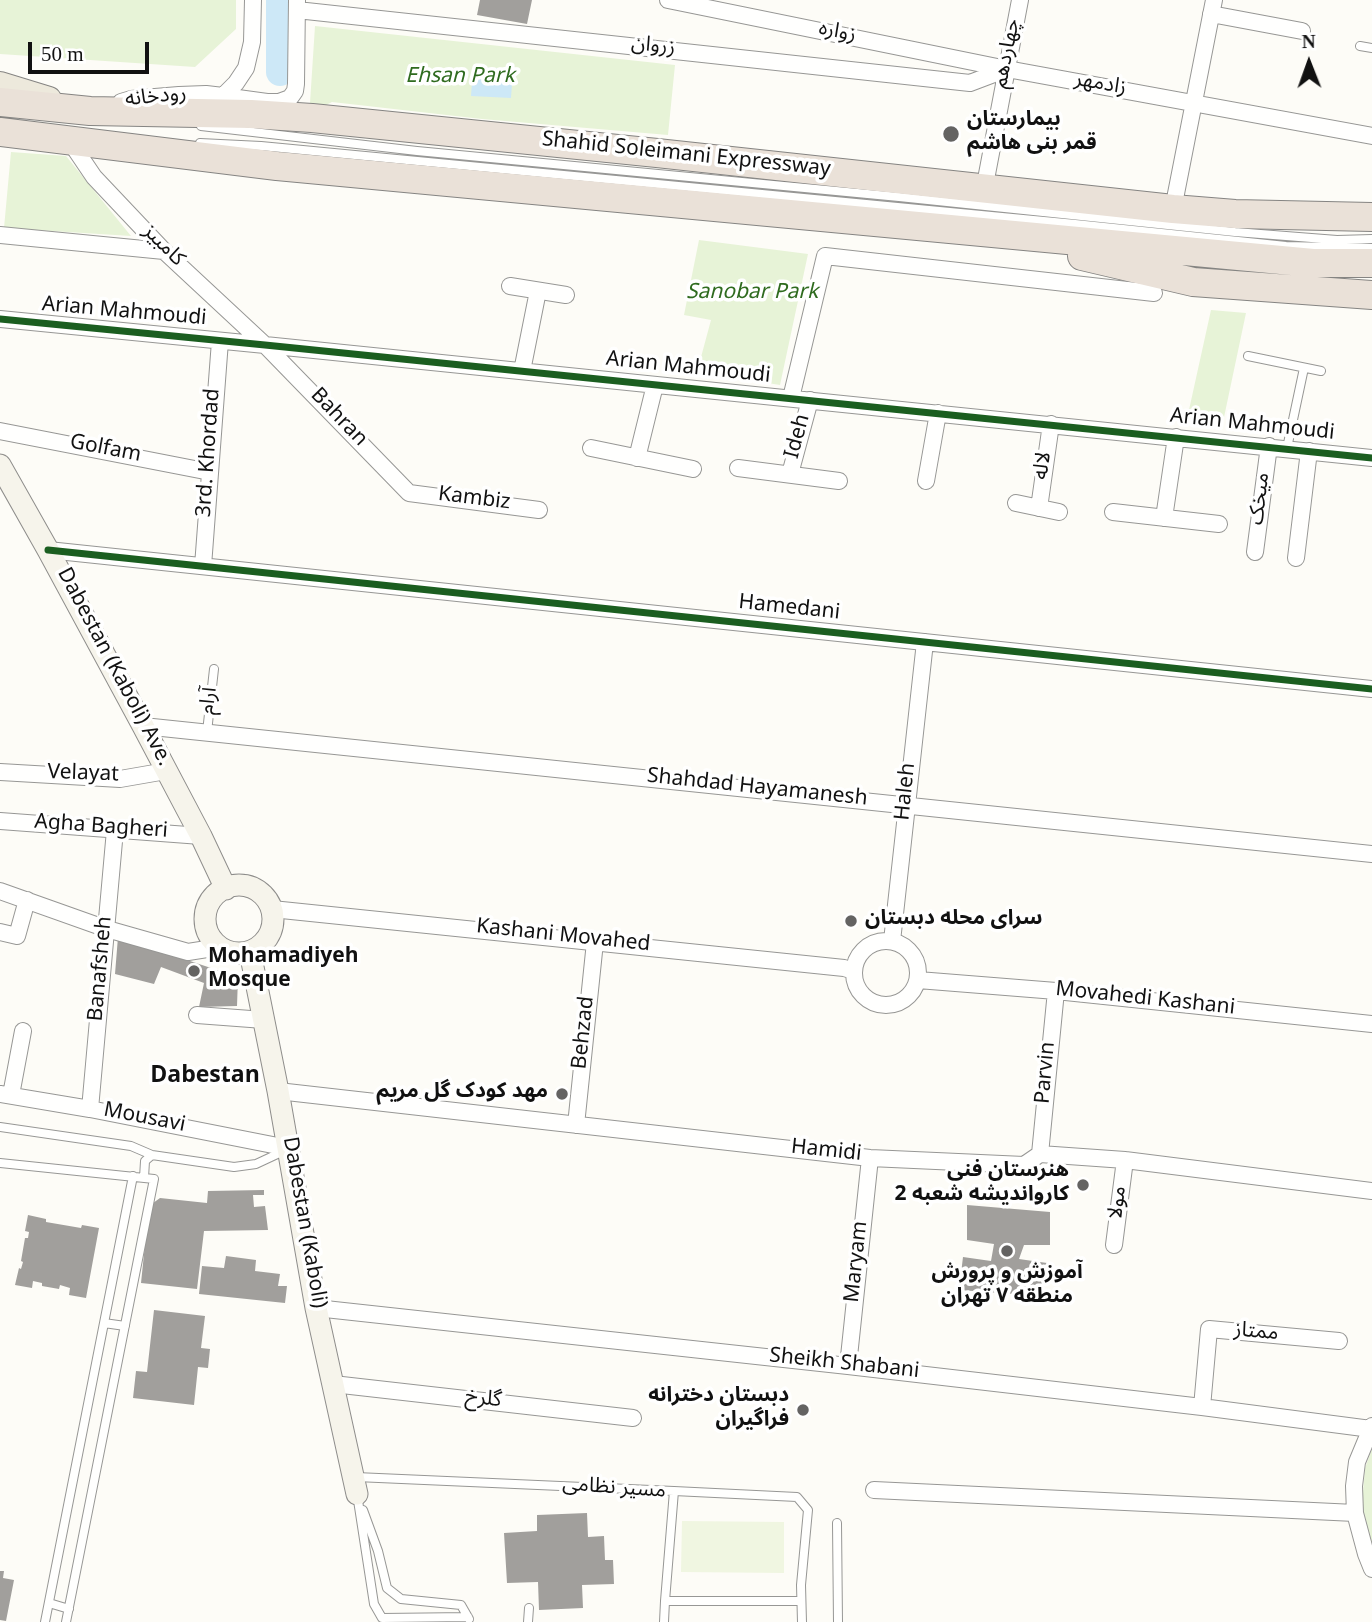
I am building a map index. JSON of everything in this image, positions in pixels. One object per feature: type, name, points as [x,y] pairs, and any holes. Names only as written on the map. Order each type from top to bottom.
[{"type":"highway","name":"Shahid Soleimani Expressway","points":[[0,102],[93,123],[251,114],[312,118],[1173,209],[1235,214],[1372,217]]},
{"type":"highway","points":[[0,132],[290,167],[1313,263],[1372,263]]},
{"type":"highway","points":[[980,232],[1193,282],[1372,295]]},
{"type":"highway","points":[[1241,286],[1372,309]]},
{"type":"main road","points":[[0,84],[93,123]]},
{"type":"main road","points":[[0,146],[51,145],[69,140]]},
{"type":"main road","name":"Dabestan (Kaboli) Ave.","points":[[0,465],[201,836]]},
{"type":"main road","points":[[201,836],[226,889]]},
{"type":"main road","points":[[238,886],[255,889],[264,895],[272,909],[272,924],[268,936],[250,952],[229,951],[216,944],[208,930],[207,911],[215,896],[226,889],[238,886]]},
{"type":"main road","name":"Dabestan (Kaboli)","points":[[250,952],[278,1091],[316,1308],[355,1485]]},
{"type":"street","points":[[223,96],[246,68],[252,42],[253,0]]},
{"type":"street","name":"زواره","points":[[668,0],[1007,69]]},
{"type":"street","name":"چهاردهم","points":[[984,190],[1020,0]]},
{"type":"street","name":"رودخانه","points":[[93,123],[131,99],[206,94],[267,102],[290,98],[296,84],[297,5]]},
{"type":"street","name":"زروان","points":[[297,5],[970,83],[1007,69]]},
{"type":"street","points":[[1173,209],[1212,7],[1302,31]]},
{"type":"street","name":"زادمهر","points":[[1007,69],[1194,103]]},
{"type":"street","points":[[1194,103],[1372,136]]},
{"type":"street","name":"کامبیز","points":[[69,140],[94,177],[164,251],[265,345]]},
{"type":"street","points":[[0,235],[164,251]]},
{"type":"street","points":[[791,398],[825,256],[1154,293]]},
{"type":"street","points":[[510,286],[566,295]]},
{"type":"street","points":[[522,371],[538,291]]},
{"type":"street","name":"Arian Mahmoudi","points":[[0,319],[1372,458]]},
{"type":"street","name":"3rd. Khordad","points":[[203,566],[220,341]]},
{"type":"street","name":"Bahran","points":[[265,345],[410,493]]},
{"type":"street","points":[[637,458],[656,385]]},
{"type":"street","name":"Ideh","points":[[790,474],[810,400]]},
{"type":"street","points":[[926,481],[938,413]]},
{"type":"street","name":"لاله","points":[[1039,508],[1051,424]]},
{"type":"street","name":"Golfam","points":[[0,431],[210,472]]},
{"type":"street","points":[[1164,518],[1176,437]]},
{"type":"street","name":"میخک","points":[[1255,552],[1269,446]]},
{"type":"street","points":[[591,448],[693,470]]},
{"type":"street","points":[[1296,558],[1309,451]]},
{"type":"street","name":"Ideh","points":[[738,468],[839,481]]},
{"type":"street","name":"Kambiz","points":[[410,493],[539,510]]},
{"type":"street","points":[[1016,503],[1059,512]]},
{"type":"street","points":[[1113,512],[1219,524]]},
{"type":"street","name":"Hamedani","points":[[48,550],[1372,689]]},
{"type":"street","name":"Haleh","points":[[892,941],[925,642]]},
{"type":"street","name":"Shahdad Hayamanesh","points":[[143,726],[1372,854]]},
{"type":"street","name":"Velayat","points":[[0,772],[120,779],[166,771]]},
{"type":"street","name":"Agha Bagheri","points":[[0,821],[201,836]]},
{"type":"street","name":"Banafsheh","points":[[90,1109],[115,830]]},
{"type":"street","points":[[0,891],[107,929],[188,952],[207,949],[216,944]]},
{"type":"street","points":[[0,932],[17,936],[27,900]]},
{"type":"street","name":"Kashani Movahed","points":[[272,909],[854,971]]},
{"type":"street","points":[[892,941],[910,951],[918,969],[918,980],[907,997],[888,1004],[877,1003],[860,992],[854,971],[856,961],[862,951],[871,945],[892,941]]},
{"type":"street","name":"Behzad","points":[[576,1125],[595,942]]},
{"type":"street","name":"Movahedi Kashani","points":[[918,980],[1056,991],[1372,1024]]},
{"type":"street","name":"Parvin","points":[[1040,1154],[1056,991]]},
{"type":"street","points":[[197,1015],[264,1020]]},
{"type":"street","points":[[6,1094],[23,1031]]},
{"type":"street","name":"Hamidi","points":[[278,1091],[870,1158],[1024,1166],[1040,1154],[1125,1160],[1372,1191]]},
{"type":"street","name":"Mousavi","points":[[6,1094],[288,1148]]},
{"type":"street","name":"Maryam","points":[[848,1366],[870,1158]]},
{"type":"street","name":"مولا","points":[[1114,1245],[1125,1160]]},
{"type":"street","name":"Sheikh Shabani","points":[[316,1308],[848,1366],[1371,1428]]},
{"type":"street","name":"ممتاز","points":[[1202,1407],[1209,1329],[1339,1341]]},
{"type":"street","name":"گلرخ","points":[[333,1384],[633,1418]]},
{"type":"street","points":[[1371,1428],[1357,1462],[1354,1486],[1355,1513],[1372,1569]]},
{"type":"street","points":[[874,1490],[1355,1513]]},
{"type":"lane","points":[[1360,46],[1372,48]]},
{"type":"lane","points":[[69,140],[93,123],[170,122]]},
{"type":"lane","points":[[196,125],[417,151],[1234,232],[1309,239],[1372,239]]},
{"type":"lane","points":[[187,142],[261,146],[1286,246],[1372,248]]},
{"type":"lane","points":[[1248,356],[1321,372]]},
{"type":"lane","points":[[1287,448],[1304,368]]},
{"type":"lane","name":"آرام","points":[[206,732],[214,669]]},
{"type":"lane","points":[[0,1127],[131,1146],[152,1155],[234,1167],[256,1164],[288,1148]]},
{"type":"lane","points":[[66,1622],[125,1326],[149,1178],[145,1161],[152,1155]]},
{"type":"lane","points":[[0,1163],[149,1178]]},
{"type":"lane","points":[[46,1622],[133,1177]]},
{"type":"lane","points":[[104,1323],[125,1326]]},
{"type":"lane","points":[[355,1485],[378,1551],[387,1588],[401,1598],[461,1605],[470,1620]]},
{"type":"lane","points":[[355,1485],[374,1604],[382,1618],[470,1620]]},
{"type":"lane","name":"مسیر نظامی","points":[[355,1485],[674,1491],[664,1622]]},
{"type":"lane","points":[[674,1491],[797,1497],[808,1510],[801,1585],[802,1622]]},
{"type":"lane","points":[[837,1523],[838,1622]]},
{"type":"lane","points":[[665,1601],[801,1601]]},
{"type":"lane","points":[[49,1603],[69,1609]]},
{"type":"lane","points":[[528,1622],[529,1608]]},
{"type":"green space","points":[[0,0],[236,0],[236,29],[195,67],[0,54]]},
{"type":"green space","name":"Ehsan Park","points":[[315,26],[675,65],[668,135],[482,119],[332,102],[326,105],[310,103]]},
{"type":"green space","points":[[11,152],[66,156],[131,236],[4,228]]},
{"type":"green space","name":"Sanobar Park","points":[[699,240],[808,254],[780,385],[697,372],[711,320],[684,315]]},
{"type":"green space","points":[[1211,310],[1246,313],[1223,422],[1187,419]]},
{"type":"green space","points":[[1372,1449],[1372,1555],[1361,1517],[1365,1468]]},
{"type":"green space","points":[[682,1521],[784,1522],[784,1573],[681,1572]]},
{"type":"water","points":[[473,67],[513,69],[511,98],[471,96]]},
{"type":"building","points":[[480,0],[532,0],[527,24],[477,15]]},
{"type":"building","name":"Mohamadiyeh Mosque","points":[[118,937],[238,977],[237,1006],[199,1007],[204,983],[161,967],[154,984],[115,974]]},
{"type":"building","points":[[264,1190],[264,1195],[253,1195],[254,1207],[265,1206],[268,1230],[204,1231],[197,1289],[141,1283],[149,1206],[160,1198],[207,1203],[208,1191]]},
{"type":"building","name":"آموزش و پرورش منطقه ۷ تهران","points":[[967,1205],[1050,1212],[1050,1245],[1024,1245],[1019,1259],[1047,1263],[1043,1296],[959,1290],[963,1257],[991,1261],[994,1244],[967,1240]]},
{"type":"building","points":[[28,1215],[46,1219],[46,1222],[99,1228],[86,1298],[69,1295],[70,1288],[60,1285],[59,1289],[42,1286],[42,1283],[33,1281],[32,1288],[15,1285],[23,1262],[25,1238],[28,1238],[29,1232],[25,1231]]},
{"type":"building","points":[[226,1256],[256,1260],[255,1271],[280,1274],[278,1286],[287,1286],[285,1303],[199,1294],[202,1266],[224,1268]]},
{"type":"building","points":[[154,1310],[205,1316],[201,1348],[210,1349],[208,1368],[198,1367],[194,1405],[133,1398],[136,1371],[147,1372]]},
{"type":"building","points":[[587,1513],[588,1537],[604,1536],[605,1560],[613,1560],[614,1584],[582,1585],[583,1608],[539,1610],[538,1582],[507,1583],[504,1533],[537,1531],[537,1515]]},
{"type":"building","points":[[0,1571],[4,1571],[3,1578],[14,1580],[6,1621],[0,1620]]},
{"type":"waterway","points":[[280,0],[280,72]]},
{"type":"cycle path","points":[[0,319],[1372,458]]},
{"type":"cycle path","points":[[48,550],[1372,689]]},
{"type":"place","name":"بیمارستان قمر بنی هاشم","points":[[951,134]]},
{"type":"place","name":"سرای محله دبستان","points":[[851,921]]},
{"type":"place","name":"Mohamadiyeh Mosque","points":[[194,971]]},
{"type":"place","name":"مهد کودک گل مریم","points":[[562,1094]]},
{"type":"place","name":"هنرستان فنی کارواندیشه شعبه 2","points":[[1083,1185]]},
{"type":"place","name":"آموزش و پرورش منطقه ۷ تهران","points":[[1007,1251]]},
{"type":"place","name":"دبستان دخترانه فراگیران","points":[[803,1410]]},
{"type":"district","name":"Dabestan","points":[[205,1079]]}]
